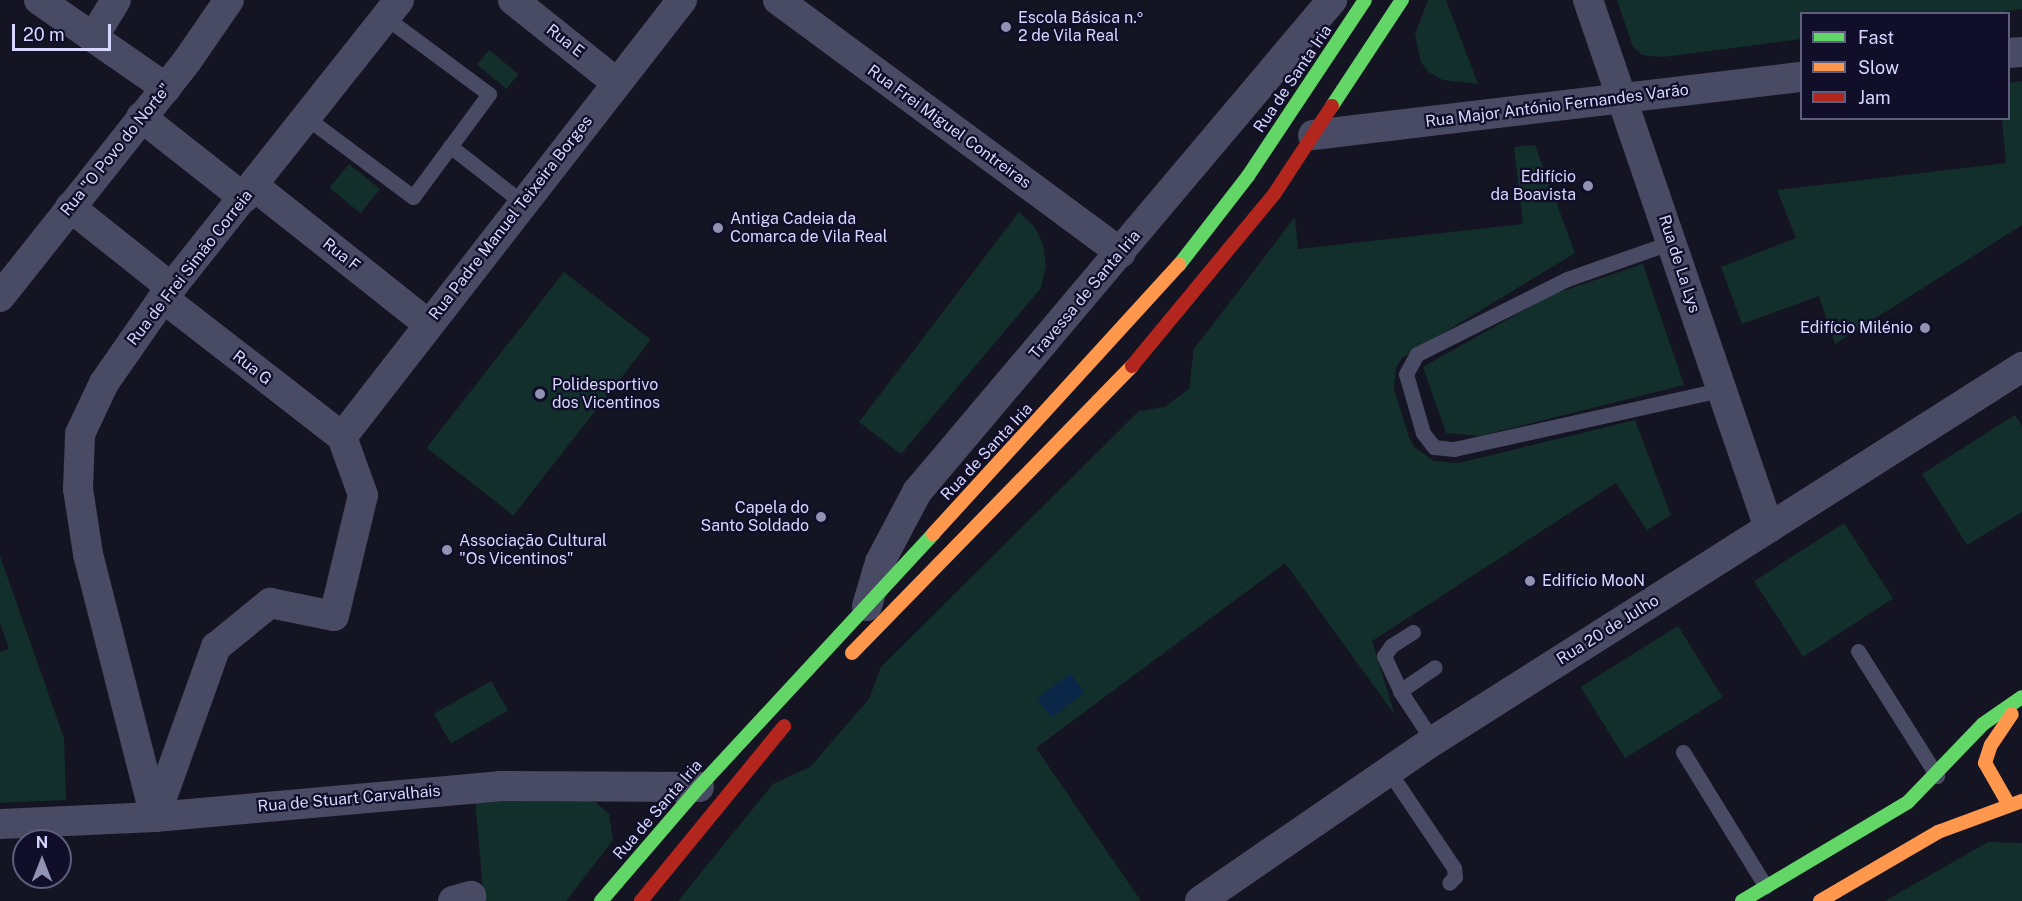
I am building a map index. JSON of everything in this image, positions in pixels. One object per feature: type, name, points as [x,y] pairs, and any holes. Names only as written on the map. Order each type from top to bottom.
[{"type":"main road","name":"Rua de Santa Iria","points":[[602,901],[699,787],[1187,255],[1248,176],[1365,0]]},
{"type":"main road","points":[[839,667],[1141,357],[1275,193],[1402,0]]},
{"type":"main road","points":[[1742,901],[1903,806],[1937,776],[1975,732],[2022,699]]},
{"type":"main road","points":[[1820,901],[1938,832],[2016,803],[1988,772],[1986,758],[2022,699]]},
{"type":"main road","points":[[640,901],[797,712]]},
{"type":"street","points":[[39,0],[166,88]]},
{"type":"street","points":[[94,36],[116,0]]},
{"type":"street","name":"Rua \"O Povo do Norte\"","points":[[0,297],[166,88],[229,0]]},
{"type":"street","name":"Rua E","points":[[513,0],[617,83]]},
{"type":"street","name":"Rua Padre Manuel Teixeira Borges","points":[[342,437],[682,0]]},
{"type":"street","name":"Rua Frei Miguel Contreiras","points":[[778,0],[1121,253]]},
{"type":"street","name":"Travessa de Santa Iria","points":[[867,606],[880,562],[917,492],[1121,253],[1332,0]]},
{"type":"street","name":"Rua de La Lys","points":[[1588,0],[1624,98],[1769,528]]},
{"type":"street","name":"Rua de Frei Simão Correia","points":[[155,817],[88,554],[76,460],[88,409],[168,293],[392,9]]},
{"type":"street","name":"Rua Major António Fernandes Varão","points":[[1313,135],[1800,77]]},
{"type":"street","name":"Rua F","points":[[141,117],[249,192],[428,324]]},
{"type":"street","name":"Rua G","points":[[70,207],[168,293],[342,437]]},
{"type":"street","name":"Rua 20 de Julho","points":[[1200,901],[1388,770],[2022,367]]},
{"type":"street","points":[[155,817],[216,647],[270,603],[334,616],[363,495],[342,437]]},
{"type":"street","name":"Rua de Stuart Carvalhais","points":[[0,824],[155,817],[479,787],[699,787]]},
{"type":"lane","points":[[307,118],[412,197],[489,94],[392,9]]},
{"type":"lane","points":[[450,146],[523,203]]},
{"type":"lane","points":[[1671,242],[1567,279],[1417,354],[1406,374],[1423,433],[1434,447],[1454,449],[1721,390]]},
{"type":"lane","points":[[1413,633],[1391,646],[1384,656],[1400,691],[1433,741]]},
{"type":"lane","points":[[1858,651],[1937,776]]},
{"type":"lane","points":[[1400,691],[1436,667]]},
{"type":"lane","points":[[1683,753],[1766,887]]},
{"type":"lane","points":[[1388,770],[1454,868],[1455,877],[1449,883]]},
{"type":"green space","points":[[1428,0],[1446,0],[1478,84],[1443,80],[1428,72],[1421,62],[1415,34]]},
{"type":"green space","points":[[1617,0],[2022,0],[2022,9],[2001,12],[1800,12],[1800,39],[1663,57],[1642,55],[1633,47]]},
{"type":"green space","points":[[489,50],[519,74],[507,89],[477,65]]},
{"type":"green space","points":[[2022,81],[2022,225],[1835,344],[1819,296],[1742,324],[1721,267],[1796,238],[1777,190],[2006,163],[2002,120],[2010,120],[2010,83]]},
{"type":"green space","points":[[1535,145],[1575,253],[1402,358],[1396,368],[1394,389],[1409,437],[1414,447],[1434,461],[1459,463],[1635,420],[1671,515],[1647,530],[1616,483],[1372,641],[1395,715],[1285,563],[1036,748],[1141,901],[678,901],[773,784],[810,767],[869,699],[881,667],[1139,411],[1164,407],[1189,389],[1194,349],[1295,217],[1298,249],[1523,224],[1514,147]]},
{"type":"green space","points":[[349,164],[380,189],[361,213],[329,188]]},
{"type":"green space","points":[[1019,212],[1034,226],[1043,244],[1046,266],[1041,288],[901,454],[859,422]]},
{"type":"green space","points":[[1643,264],[1684,385],[1480,436],[1446,433],[1423,367],[1551,295]]},
{"type":"green space","name":"Polidesportivo dos Vicentinos","points":[[564,272],[651,340],[513,515],[427,448]]},
{"type":"green space","points":[[2015,415],[2022,426],[2022,512],[1967,545],[1922,474]]},
{"type":"green space","points":[[1844,523],[1893,598],[1803,657],[1754,581]]},
{"type":"green space","points":[[0,556],[64,738],[66,800],[0,803],[0,652],[9,649],[0,623]]},
{"type":"green space","points":[[1678,626],[1723,697],[1625,758],[1580,687]]},
{"type":"green space","points":[[491,681],[508,710],[451,743],[434,714]]},
{"type":"green space","points":[[475,800],[594,801],[609,814],[613,840],[566,901],[484,901]]},
{"type":"green space","points":[[1988,842],[2022,843],[2022,901],[1885,901]]},
{"type":"water","points":[[1070,673],[1085,692],[1052,718],[1037,699]]},
{"type":"traffic: fast","points":[[1179,265],[1248,176],[1365,0]]},
{"type":"traffic: fast","points":[[1332,106],[1402,0]]},
{"type":"traffic: fast","points":[[601,901],[699,787],[933,534]]},
{"type":"traffic: fast","points":[[1742,901],[1908,802],[1983,724],[2022,697]]},
{"type":"traffic: slow","points":[[933,534],[1179,265]]},
{"type":"traffic: slow","points":[[852,653],[1132,366]]},
{"type":"traffic: slow","points":[[2009,805],[1985,763],[1991,745],[2012,714]]},
{"type":"traffic: slow","points":[[1820,901],[1938,832],[2022,801]]},
{"type":"traffic: jam","points":[[1132,366],[1275,193],[1332,106]]},
{"type":"traffic: jam","points":[[641,901],[784,726]]},
{"type":"place","name":"Escola Básica n.º 2 de Vila Real","points":[[1006,27]]},
{"type":"place","name":"Edifício da Boavista","points":[[1588,186]]},
{"type":"place","name":"Antiga Cadeia da Comarca de Vila Real","points":[[718,228]]},
{"type":"place","name":"Edifício Milénio","points":[[1925,328]]},
{"type":"place","name":"Polidesportivo dos Vicentinos","points":[[540,394]]},
{"type":"place","name":"Capela do Santo Soldado","points":[[821,517]]},
{"type":"place","name":"Associação Cultural \"Os Vicentinos\"","points":[[447,550]]},
{"type":"place","name":"Edifício MooN","points":[[1530,581]]}]
